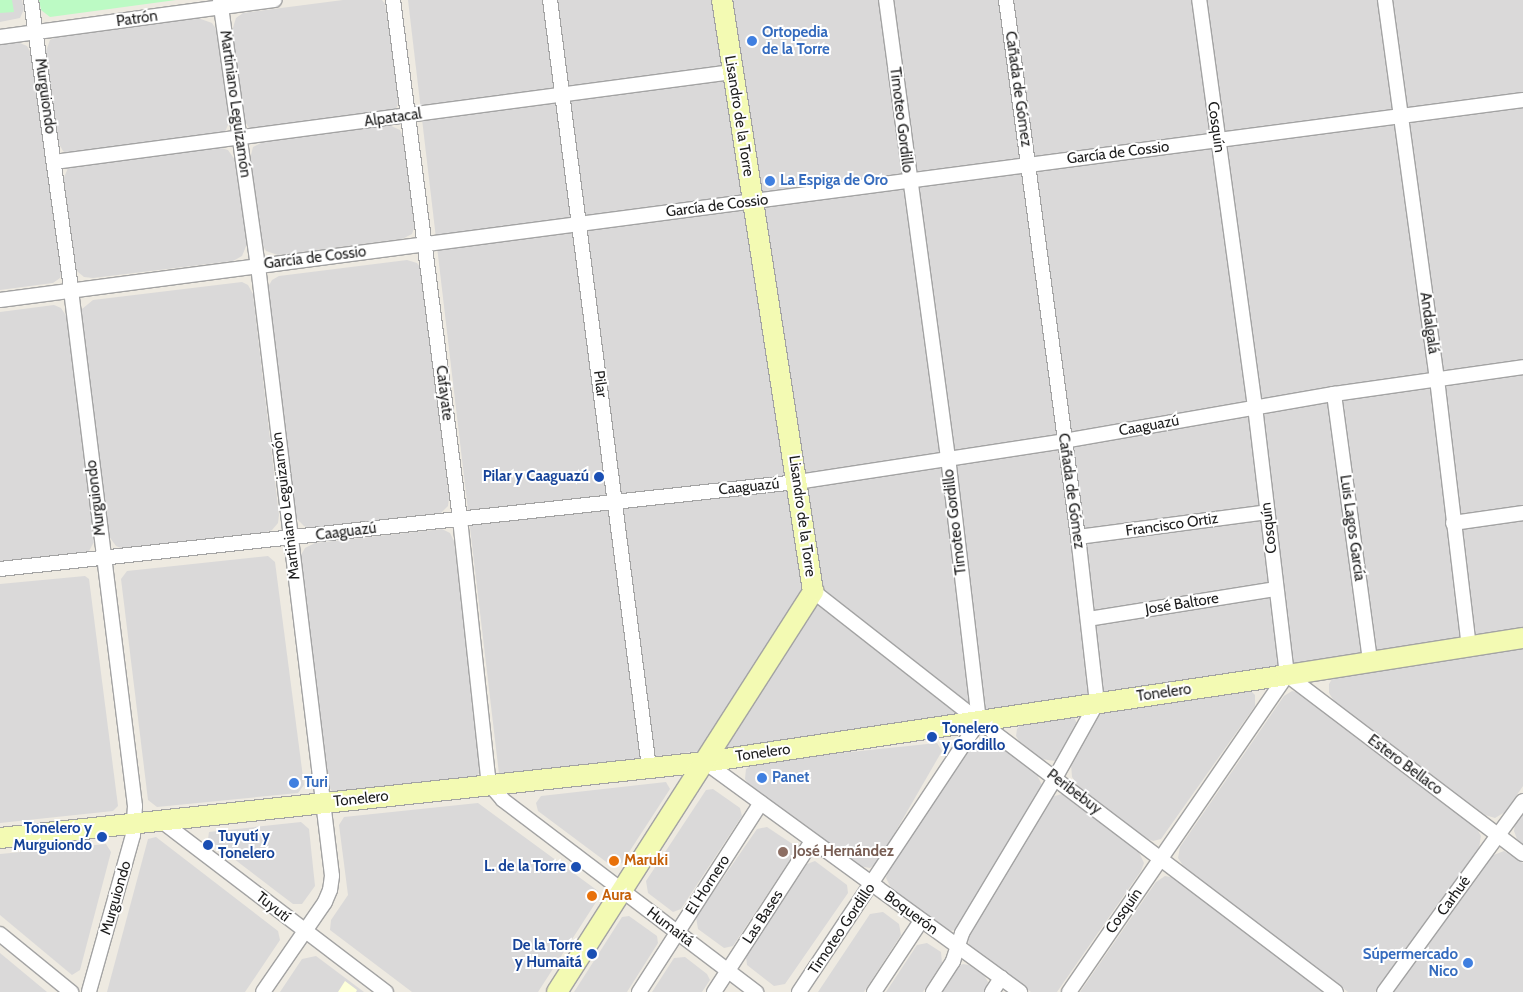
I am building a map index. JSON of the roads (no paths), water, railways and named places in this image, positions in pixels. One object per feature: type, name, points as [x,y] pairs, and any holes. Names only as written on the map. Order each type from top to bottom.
[{"type":"street","name":"Murguiondo","points":[[31,0],[72,290],[103,558],[134,797],[135,823],[90,992]]},
{"type":"street","name":"Patrón","points":[[0,37],[221,4],[275,0]]},
{"type":"street","name":"Cafayate","points":[[393,0],[426,244],[460,519],[486,764],[491,786]]},
{"type":"street","name":"Pilar","points":[[550,0],[649,768]]},
{"type":"street","name":"Lisandro de la Torre","points":[[557,992],[813,591],[722,0]]},
{"type":"street","name":"Timoteo Gordillo","points":[[799,992],[979,721],[948,458],[886,0]]},
{"type":"street","name":"Cañada de Gómez","points":[[1006,0],[1078,538],[1097,702]]},
{"type":"street","name":"Cosquín","points":[[1069,992],[1287,675],[1254,407],[1199,0]]},
{"type":"street","name":"Andalgalá","points":[[1385,0],[1437,379],[1469,646]]},
{"type":"street","name":"Martiniano Leguizamón","points":[[221,4],[258,266],[289,539],[332,876],[330,890],[325,902],[263,992]]},
{"type":"street","name":"Alpatacal","points":[[54,162],[409,117],[561,93],[732,72]]},
{"type":"street","name":"García de Cossio","points":[[0,300],[1523,100]]},
{"type":"street","name":"Caaguazú","points":[[0,569],[289,539],[797,482],[1064,441],[1334,394],[1523,367]]},
{"type":"street","name":"Luis Lagos García","points":[[1334,394],[1370,661]]},
{"type":"street","name":"Francisco Ortiz","points":[[1078,538],[1267,512]]},
{"type":"street","points":[[1454,523],[1523,512]]},
{"type":"street","name":"José Baltore","points":[[1088,620],[1276,589]]},
{"type":"street","name":"Peribebuy","points":[[813,591],[979,721],[1336,992]]},
{"type":"street","name":"Tonelero","points":[[0,838],[705,762],[1523,638]]},
{"type":"street","name":"Estero Bellaco","points":[[1287,675],[1523,854]]},
{"type":"street","points":[[933,992],[954,961],[962,933],[1055,778],[1097,702]]},
{"type":"street","name":"Boquerón","points":[[705,762],[1020,992]]},
{"type":"street","name":"Humaitá","points":[[491,786],[503,800],[756,992]]},
{"type":"street","name":"Carhué","points":[[1384,992],[1523,801]]},
{"type":"street","name":"El Hornero","points":[[639,992],[760,804]]},
{"type":"street","name":"Tuyutí","points":[[160,820],[386,992]]},
{"type":"street","name":"Las Bases","points":[[714,992],[812,841]]},
{"type":"street","points":[[874,992],[921,921]]},
{"type":"street","points":[[0,934],[71,992]]},
{"type":"street","points":[[992,992],[1001,978]]},
{"type":"place","name":"Ortopedia de la Torre","points":[[752,41]]},
{"type":"place","name":"La Espiga de Oro","points":[[770,181]]},
{"type":"place","name":"Pilar y Caaguazú","points":[[599,477]]},
{"type":"place","name":"Tonelero y Gordillo","points":[[932,737]]},
{"type":"place","name":"Panet","points":[[762,778]]},
{"type":"place","name":"Turi","points":[[294,783]]},
{"type":"place","name":"Tonelero y Murguiondo","points":[[102,837]]},
{"type":"place","name":"Tuyutí y Tonelero","points":[[208,845]]},
{"type":"place","name":"José Hernández","points":[[783,852]]},
{"type":"place","name":"Maruki","points":[[614,861]]},
{"type":"place","name":"L. de la Torre","points":[[576,867]]},
{"type":"place","name":"Aura","points":[[592,896]]},
{"type":"place","name":"De la Torre y Humaitá","points":[[592,954]]},
{"type":"place","name":"Súpermercado Nico","points":[[1468,963]]}]
